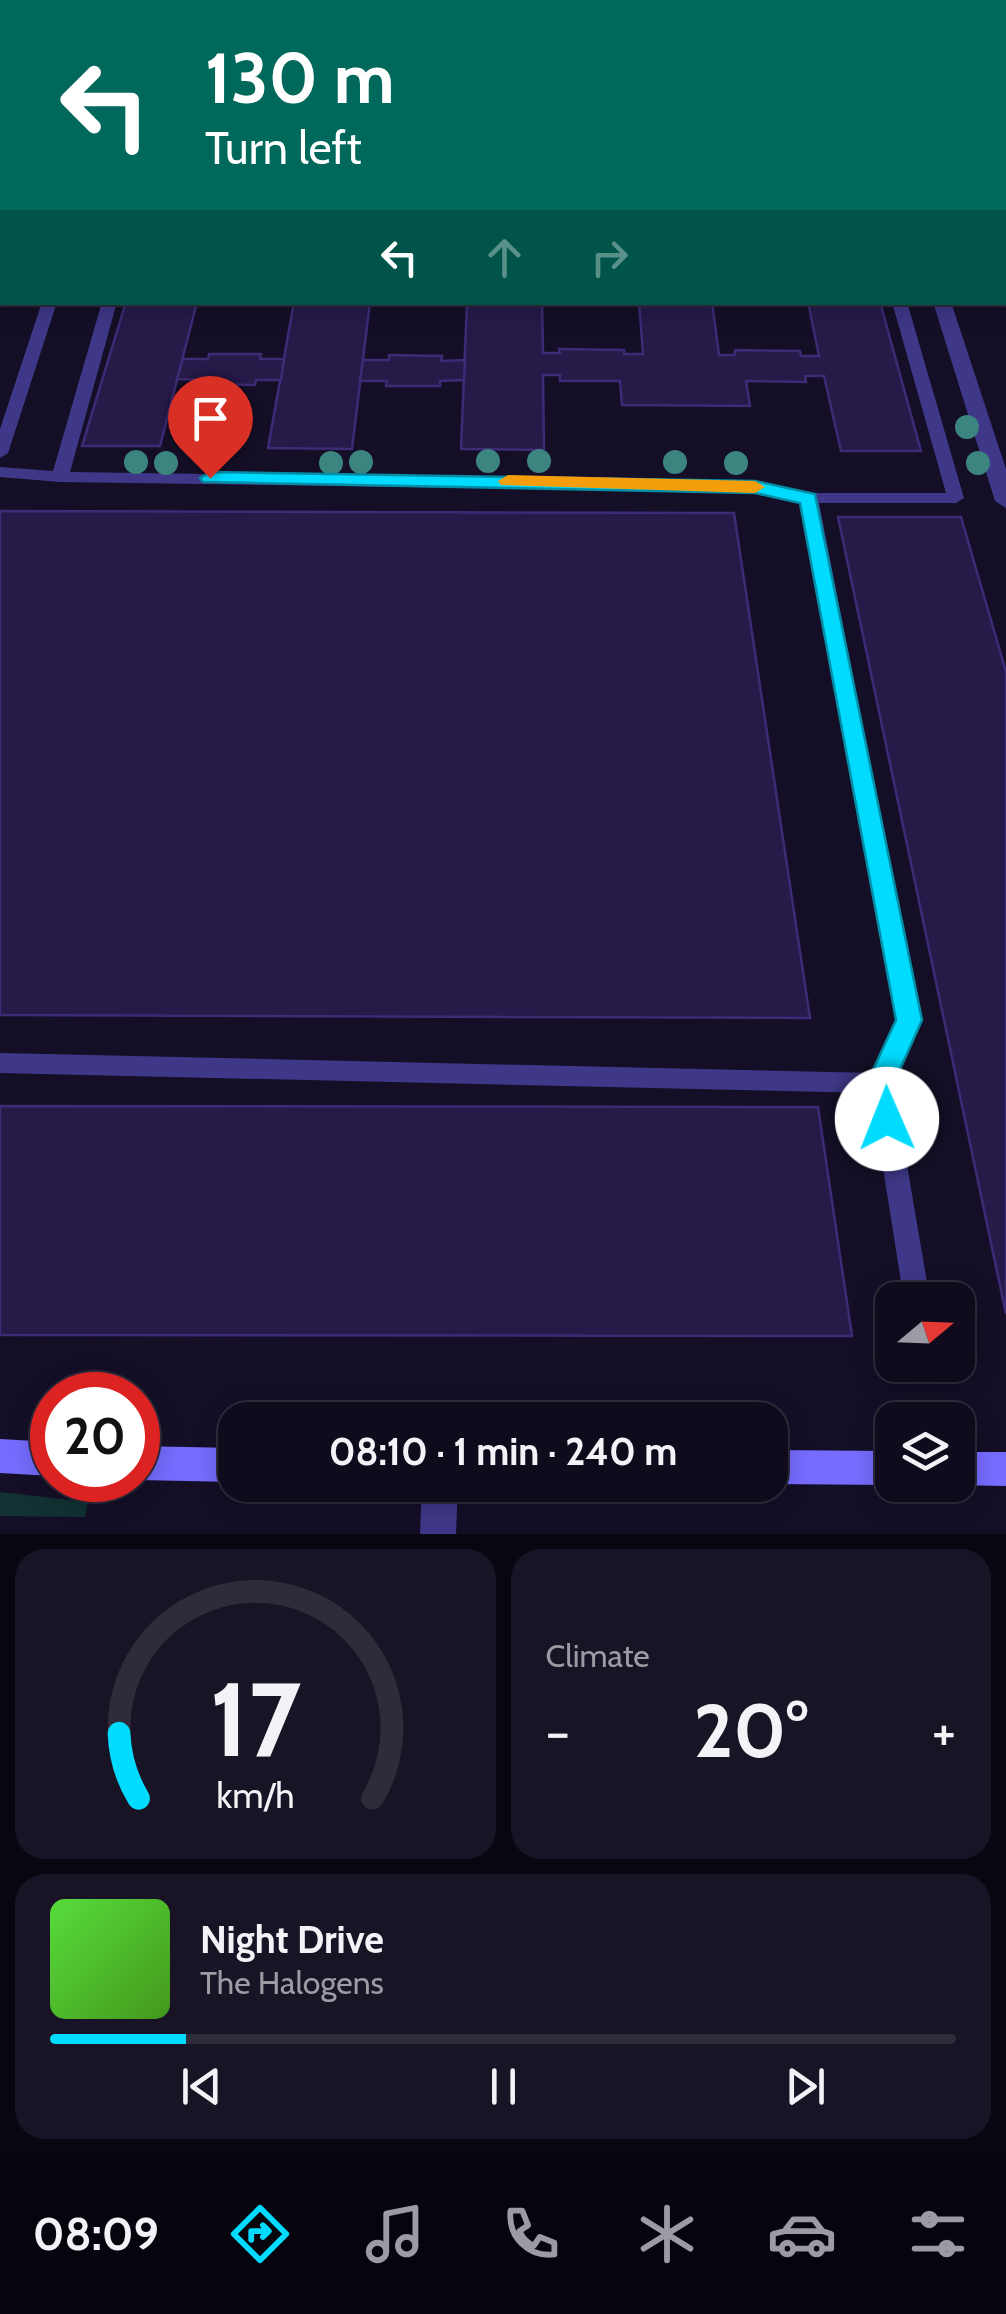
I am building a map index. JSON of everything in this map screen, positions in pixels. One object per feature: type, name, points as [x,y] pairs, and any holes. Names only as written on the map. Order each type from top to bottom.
[{"type":"street","points":[[943,305],[1006,501]]},
{"type":"street","points":[[0,1456],[30,1458]]},
{"type":"street","points":[[160,1463],[218,1465]]},
{"type":"street","points":[[788,1467],[875,1468]]},
{"type":"street","points":[[975,1469],[1006,1469]]},
{"type":"street","points":[[438,1534],[439,1502]]},
{"type":"lane","points":[[0,453],[7,411],[49,305]]},
{"type":"lane","points":[[60,477],[109,305]]},
{"type":"lane","points":[[0,472],[60,477],[755,487],[808,498],[956,498],[900,305]]},
{"type":"lane","points":[[808,498],[909,1020],[880,1083],[914,1282]]},
{"type":"lane","points":[[0,1063],[880,1083]]},
{"type":"green space","points":[[0,1492],[30,1495],[30,1502],[88,1502],[85,1517],[0,1516]]},
{"type":"building","points":[[125,305],[196,305],[160,446],[82,446]]},
{"type":"building","points":[[293,305],[370,305],[352,449],[268,448]]},
{"type":"building","points":[[467,305],[542,305],[543,353],[560,353],[559,349],[643,354],[639,305],[712,305],[719,355],[735,355],[735,350],[800,351],[801,356],[819,356],[809,305],[881,305],[921,451],[841,451],[824,376],[805,376],[806,382],[746,381],[750,406],[622,405],[620,381],[560,381],[560,375],[543,375],[544,450],[461,449]]},
{"type":"building","points":[[209,354],[261,354],[260,359],[284,359],[281,380],[256,380],[255,385],[202,384],[203,380],[177,379],[183,359],[208,359]]},
{"type":"building","points":[[389,355],[465,360],[464,380],[440,381],[440,386],[386,386],[387,381],[360,381],[363,360],[389,360]]},
{"type":"building","points":[[0,511],[734,513],[810,1018],[0,1015]]},
{"type":"building","points":[[838,517],[961,517],[1006,672],[1006,1314]]},
{"type":"building","points":[[0,1106],[818,1107],[852,1336],[0,1335]]},
{"type":"slow traffic","points":[[508,481],[755,487]]},
{"type":"route","points":[[210,478],[755,487],[808,498],[909,1020],[880,1083],[887,1119]]}]
